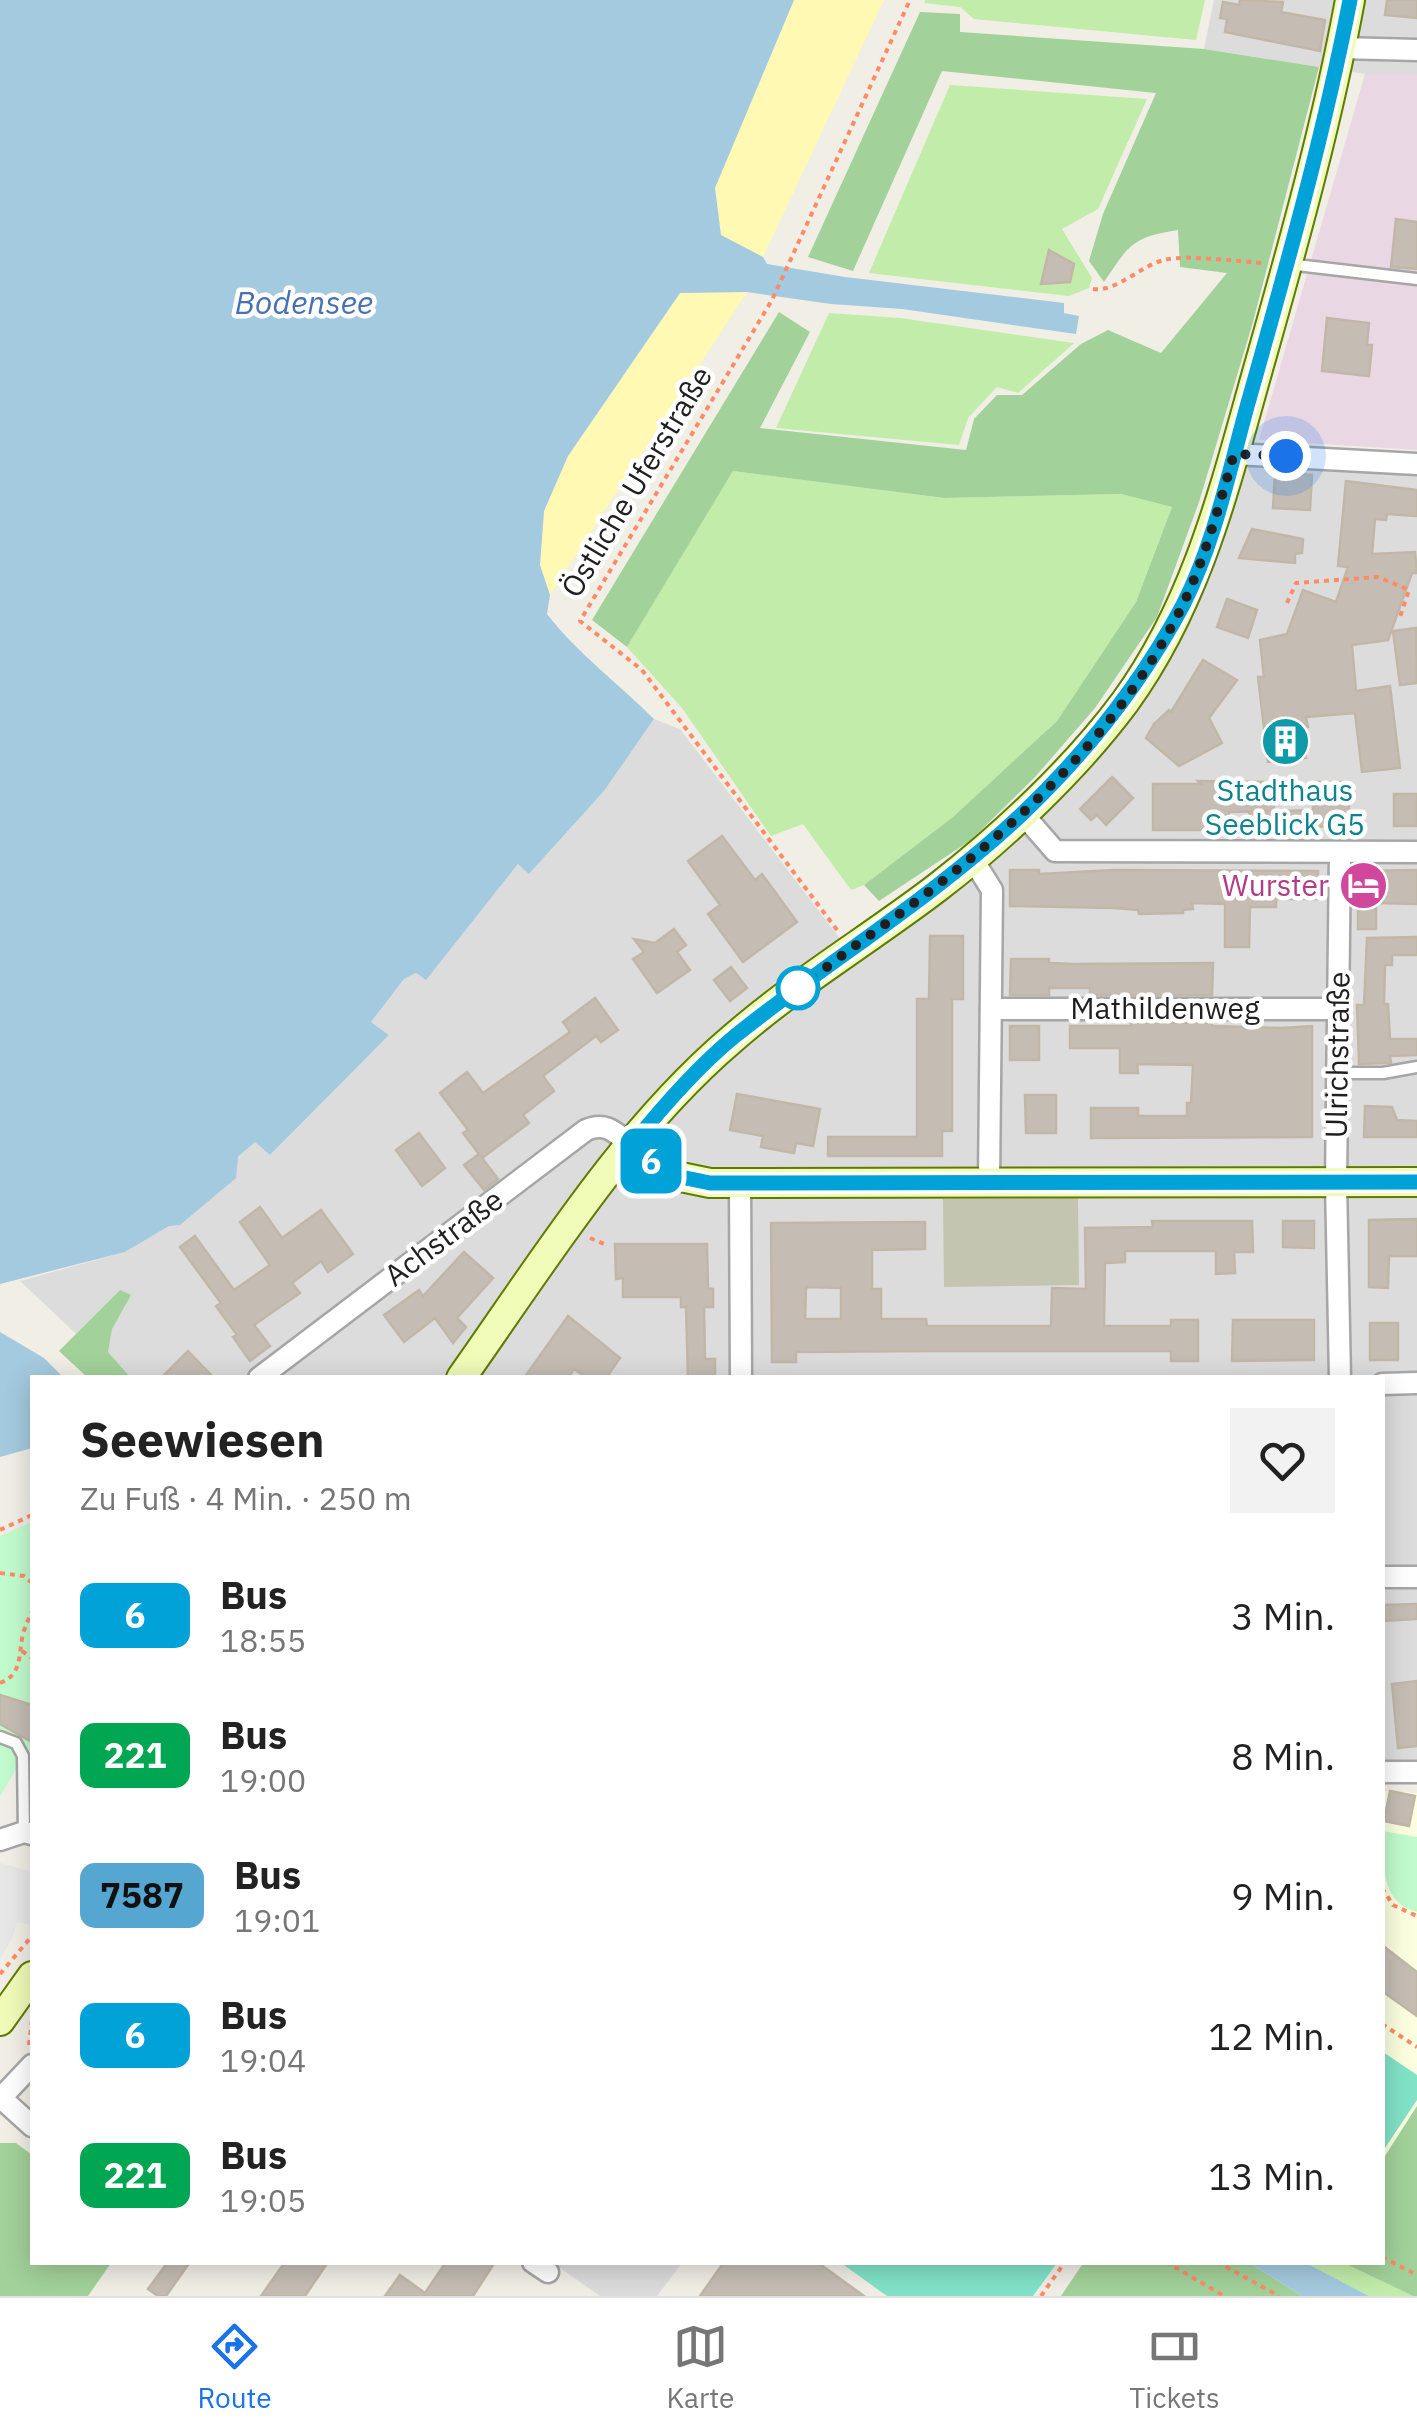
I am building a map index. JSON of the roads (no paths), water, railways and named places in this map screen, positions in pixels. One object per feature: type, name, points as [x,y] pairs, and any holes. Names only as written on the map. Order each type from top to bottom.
[{"type":"main road","points":[[463,1375],[631,1146],[682,1086],[733,1038],[972,858],[1022,813],[1124,703],[1158,650],[1200,566],[1234,454],[1275,263],[1341,48],[1350,0]]},
{"type":"main road","points":[[631,1146],[676,1176],[691,1181],[740,1184],[1417,1182]]},
{"type":"main road","points":[[0,2021],[30,1979]]},
{"type":"street","points":[[1341,48],[1417,50]]},
{"type":"street","points":[[1234,454],[1417,464]]},
{"type":"street","points":[[1022,813],[1055,852],[1417,852]]},
{"type":"street","name":"Ulrichstraße","points":[[1340,852],[1336,1182],[1340,1375]]},
{"type":"street","points":[[972,858],[992,890],[989,1182]]},
{"type":"street","name":"Mathildenweg","points":[[991,1009],[1338,1008]]},
{"type":"street","name":"Achstraße","points":[[264,1375],[586,1130],[595,1126],[608,1128],[631,1146]]},
{"type":"street","points":[[740,1184],[741,1375]]},
{"type":"street","points":[[1385,1384],[1417,1383]]},
{"type":"street","points":[[1385,1577],[1417,1577]]},
{"type":"street","points":[[1385,1772],[1417,1772]]},
{"type":"street","points":[[0,1840],[28,1833]]},
{"type":"street","points":[[30,2066],[1,2099],[30,2124]]},
{"type":"lane","points":[[1275,263],[1417,279]]},
{"type":"lane","points":[[1338,1073],[1384,1073],[1417,1067]]},
{"type":"lane","points":[[0,1737],[16,1743],[22,1751],[28,1833]]},
{"type":"water","name":"Bodensee","points":[[0,0],[794,0],[715,188],[721,235],[763,257],[767,264],[1064,303],[1064,313],[1079,316],[1076,334],[747,292],[680,293],[568,456],[544,511],[540,565],[550,595],[547,614],[654,719],[604,791],[529,874],[518,864],[426,980],[416,973],[404,979],[371,1022],[389,1035],[270,1155],[255,1142],[238,1157],[236,1178],[180,1225],[169,1226],[125,1252],[0,1284]]},
{"type":"water","points":[[0,1332],[44,1358],[61,1375],[30,1375],[30,1449],[0,1457]]},
{"type":"water","points":[[1252,2265],[1310,2265],[1369,2296],[1302,2296]]},
{"type":"place","name":"Stadthaus Seeblick G5","points":[[1285,742]]},
{"type":"place","name":"Wurster","points":[[1364,886]]}]
